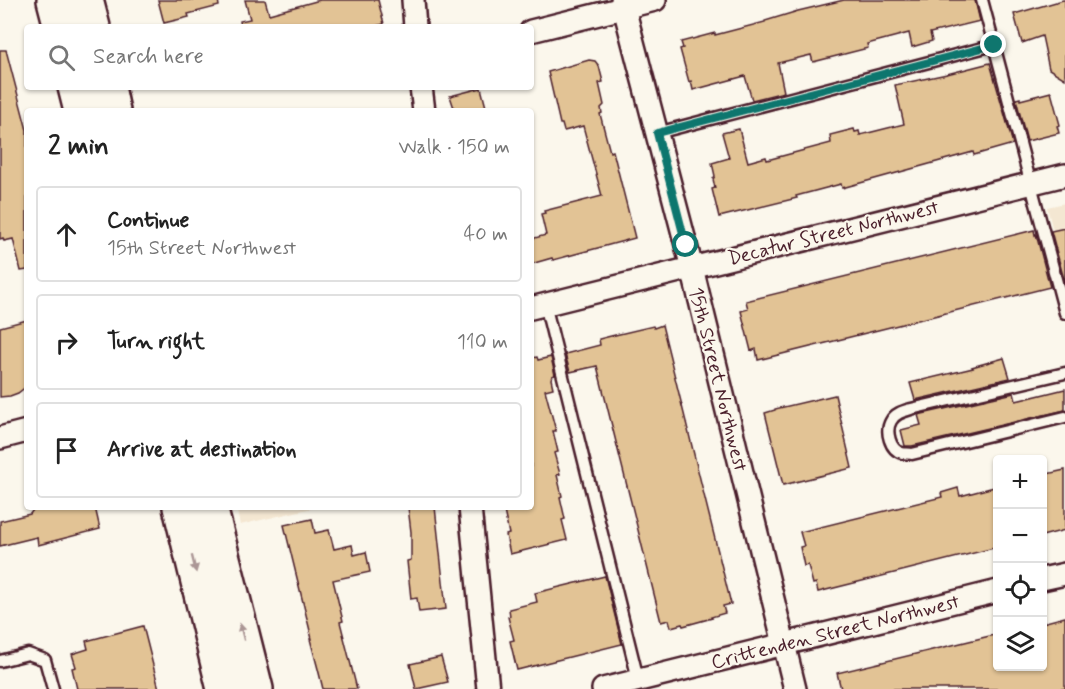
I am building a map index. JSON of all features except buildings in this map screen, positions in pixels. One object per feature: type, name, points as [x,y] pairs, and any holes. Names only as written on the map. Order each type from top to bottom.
[{"type":"main road","points":[[54,0],[60,24]]},
{"type":"main road","points":[[86,0],[92,24]]},
{"type":"main road","points":[[76,90],[80,108]]},
{"type":"main road","points":[[109,90],[112,108]]},
{"type":"main road","points":[[181,510],[224,689]]},
{"type":"main road","points":[[211,510],[256,689]]},
{"type":"street","points":[[413,0],[415,24]]},
{"type":"street","points":[[534,30],[623,4],[655,0]]},
{"type":"street","name":"15th Street Northwest","points":[[623,4],[692,268],[795,689]]},
{"type":"street","points":[[421,90],[424,108]]},
{"type":"street","name":"Decatur Street Northwest","points":[[538,306],[1065,175]]},
{"type":"street","points":[[0,438],[24,432]]},
{"type":"street","points":[[470,510],[488,689]]},
{"type":"street","points":[[1047,578],[1065,574]]},
{"type":"street","name":"Crittenden Street Northwest","points":[[603,689],[640,685],[784,644],[993,592]]},
{"type":"lane","points":[[982,0],[1065,314]]},
{"type":"lane","points":[[657,133],[994,45]]},
{"type":"lane","points":[[538,306],[640,685]]},
{"type":"lane","points":[[1065,373],[898,413],[891,420],[888,429],[894,449],[901,453],[912,454],[1065,417]]},
{"type":"lane","points":[[0,661],[28,654],[45,660],[53,689]]},
{"type":"shaded area","points":[[1065,203],[1065,278],[1047,207]]},
{"type":"shaded area","points":[[237,510],[304,510],[240,525]]},
{"type":"route","points":[[686,245],[657,133],[994,45]]}]
